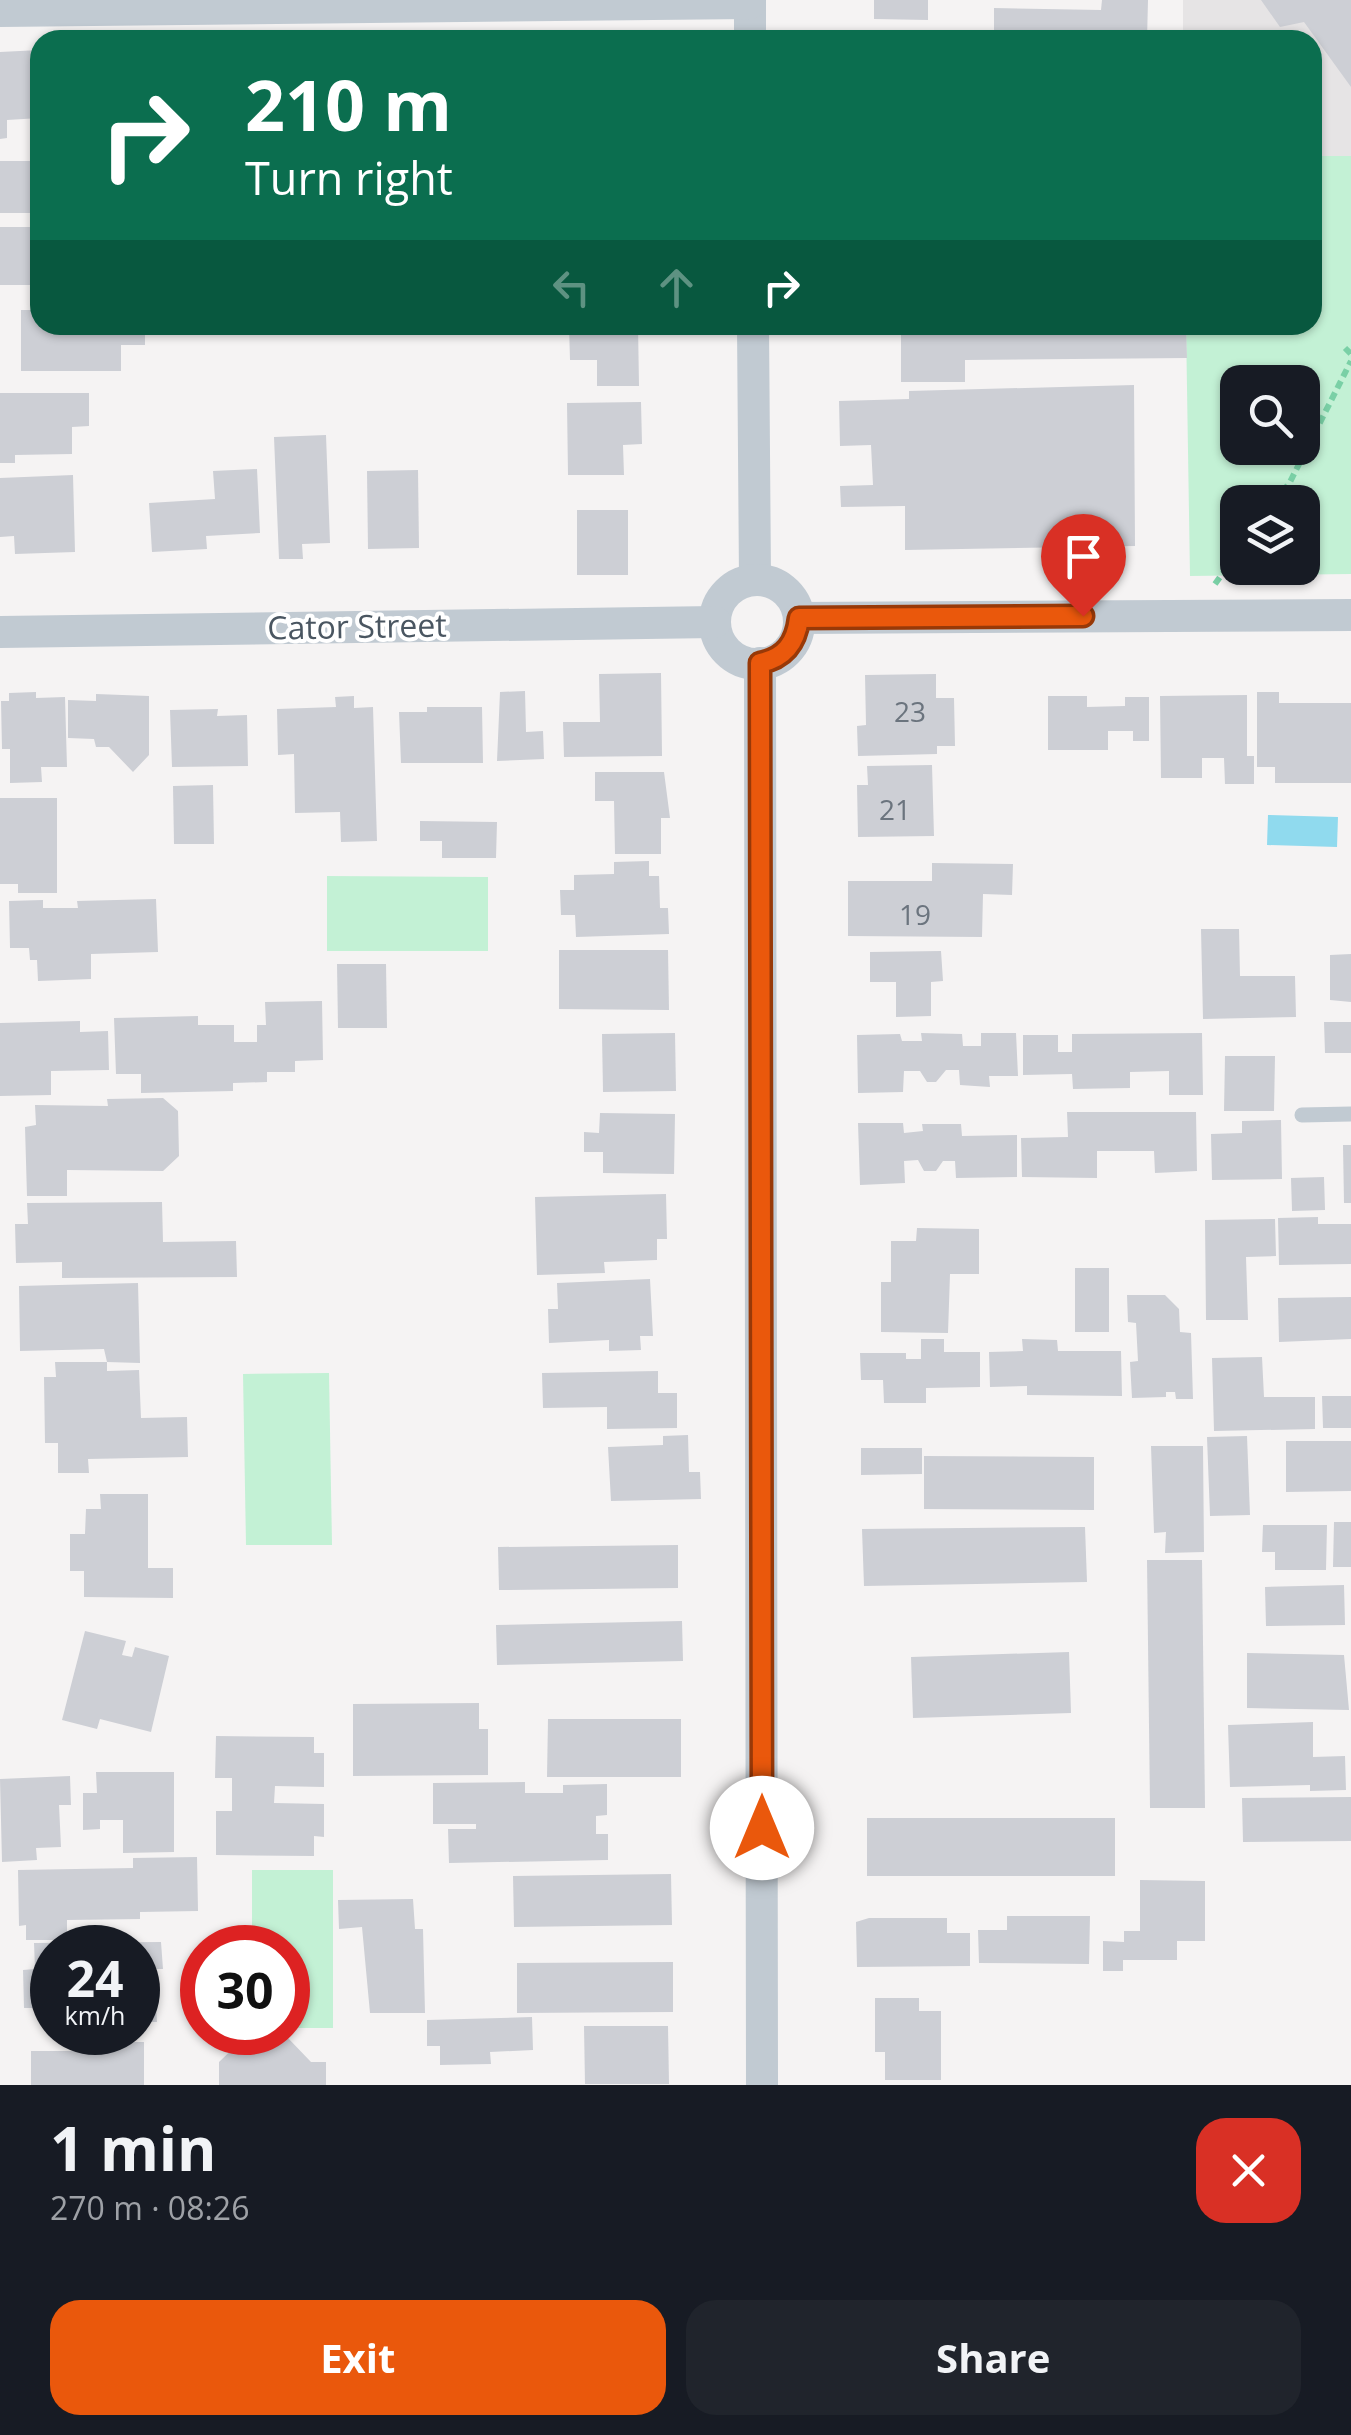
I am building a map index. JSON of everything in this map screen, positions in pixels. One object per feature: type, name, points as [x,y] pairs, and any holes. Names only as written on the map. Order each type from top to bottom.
[{"type":"street","points":[[0,10],[750,2],[750,30]]},
{"type":"street","points":[[753,335],[755,580]]},
{"type":"street","points":[[755,580],[768,581],[788,594],[799,618],[793,643],[784,653],[760,663],[746,662],[724,648],[715,622],[716,610],[731,589],[755,580]]},
{"type":"street","points":[[799,618],[1351,615]]},
{"type":"street","name":"Cator Street","points":[[0,632],[715,622]]},
{"type":"street","points":[[760,663],[762,2085]]},
{"type":"lane","points":[[1302,1114],[1351,1114]]},
{"type":"path","points":[[1288,485],[1349,354]]},
{"type":"shaded area","points":[[1183,0],[1351,0],[1351,156],[1322,156],[1322,30],[1183,30]]},
{"type":"green space","points":[[1322,156],[1351,156],[1351,574],[1320,574],[1320,485],[1220,485],[1220,576],[1190,576],[1186,335],[1322,335]]},
{"type":"green space","points":[[327,876],[488,877],[488,951],[327,951]]},
{"type":"green space","points":[[329,1373],[332,1545],[246,1545],[243,1374]]},
{"type":"green space","points":[[252,1870],[333,1870],[333,2028],[310,2028],[310,1925],[252,1925]]},
{"type":"water","points":[[1268,815],[1338,817],[1337,847],[1267,845]]},
{"type":"building","points":[[874,0],[928,0],[928,20],[874,19]]},
{"type":"building","points":[[1102,0],[1148,0],[1147,30],[994,30],[994,8],[1101,10]]},
{"type":"building","points":[[1261,0],[1351,0],[1351,87],[1322,47],[1322,30],[1310,30],[1304,22],[1280,27]]},
{"type":"building","points":[[30,50],[30,119],[7,120],[7,138],[0,139],[0,52]]},
{"type":"building","points":[[0,161],[30,161],[30,213],[0,213]]},
{"type":"building","points":[[0,227],[30,227],[30,285],[0,285]]},
{"type":"building","points":[[21,310],[30,310],[30,335],[145,335],[145,345],[121,345],[121,371],[21,371]]},
{"type":"building","points":[[569,335],[638,335],[639,386],[597,386],[597,360],[570,360]]},
{"type":"building","points":[[901,335],[1186,335],[1187,358],[965,360],[965,382],[901,382]]},
{"type":"building","points":[[1134,385],[1135,546],[905,550],[905,506],[841,507],[840,486],[873,485],[871,445],[840,446],[839,401],[909,399],[909,391]]},
{"type":"building","points":[[0,393],[89,393],[89,426],[72,427],[72,454],[15,455],[15,463],[0,463]]},
{"type":"building","points":[[641,402],[642,444],[623,445],[624,475],[568,475],[567,403]]},
{"type":"building","points":[[326,435],[330,543],[302,544],[303,559],[279,559],[274,437]]},
{"type":"building","points":[[257,469],[260,533],[206,536],[207,549],[152,552],[149,503],[215,499],[213,471]]},
{"type":"building","points":[[418,470],[419,548],[368,549],[367,471]]},
{"type":"building","points":[[73,475],[75,552],[15,554],[14,536],[0,537],[0,478]]},
{"type":"building","points":[[577,510],[628,510],[628,575],[577,575]]},
{"type":"building","points":[[661,673],[662,756],[564,757],[563,722],[600,722],[599,674]]},
{"type":"building","points":[[936,674],[936,698],[954,698],[955,746],[937,746],[937,754],[858,756],[857,726],[866,725],[865,675]]},
{"type":"building","points":[[525,691],[526,732],[543,731],[544,759],[497,761],[500,692]]},
{"type":"building","points":[[36,692],[36,698],[65,697],[67,767],[41,767],[42,782],[10,783],[10,749],[2,749],[1,701],[9,701],[9,693]]},
{"type":"building","points":[[1257,692],[1279,692],[1279,703],[1351,703],[1351,783],[1275,783],[1275,767],[1257,767]]},
{"type":"building","points":[[96,694],[149,696],[149,755],[133,772],[109,747],[96,747],[94,739],[68,738],[68,700],[96,701]]},
{"type":"building","points":[[1247,695],[1247,756],[1254,756],[1254,784],[1225,784],[1224,758],[1202,758],[1202,778],[1161,778],[1160,696]]},
{"type":"building","points":[[354,696],[354,708],[373,707],[377,841],[341,842],[340,812],[295,813],[294,754],[278,755],[277,709],[336,707],[335,697]]},
{"type":"building","points":[[1048,696],[1087,696],[1087,707],[1125,706],[1125,697],[1149,697],[1149,741],[1133,741],[1133,731],[1108,731],[1108,750],[1048,750]]},
{"type":"building","points":[[427,707],[482,707],[483,763],[401,763],[399,712],[427,712]]},
{"type":"building","points":[[218,709],[217,716],[247,715],[248,766],[172,767],[170,710]]},
{"type":"building","points":[[932,765],[934,836],[858,837],[857,785],[868,785],[867,766]]},
{"type":"building","points":[[595,772],[664,772],[670,818],[661,818],[661,854],[615,854],[614,801],[595,801]]},
{"type":"building","points":[[213,785],[214,844],[174,844],[173,786]]},
{"type":"building","points":[[0,798],[57,798],[57,893],[18,893],[18,884],[0,884]]},
{"type":"building","points":[[420,821],[497,822],[496,858],[442,858],[442,841],[420,841]]},
{"type":"building","points":[[649,861],[649,876],[659,876],[660,908],[668,908],[669,934],[576,937],[575,915],[561,915],[560,890],[574,890],[574,875],[614,874],[614,862]]},
{"type":"building","points":[[932,863],[1013,864],[1012,895],[983,894],[982,937],[848,936],[848,881],[932,881]]},
{"type":"building","points":[[156,899],[158,952],[91,954],[91,979],[38,981],[37,960],[30,960],[29,948],[10,948],[9,901],[43,900],[43,908],[78,908],[77,901]]},
{"type":"building","points":[[1201,929],[1239,929],[1240,976],[1295,976],[1296,1017],[1203,1019]]},
{"type":"building","points":[[559,950],[668,950],[669,1010],[559,1009]]},
{"type":"building","points":[[941,951],[943,981],[931,982],[931,1016],[896,1017],[896,982],[870,982],[870,952]]},
{"type":"building","points":[[1351,954],[1351,1002],[1330,1000],[1330,955]]},
{"type":"building","points":[[337,964],[386,964],[387,1028],[338,1028]]},
{"type":"building","points":[[322,1001],[323,1060],[295,1061],[295,1072],[267,1072],[267,1082],[233,1083],[233,1091],[141,1093],[141,1074],[116,1074],[114,1018],[198,1016],[198,1025],[234,1025],[234,1042],[257,1042],[257,1025],[266,1025],[265,1002]]},
{"type":"building","points":[[80,1021],[80,1032],[108,1031],[109,1070],[51,1071],[51,1095],[0,1096],[0,1023]]},
{"type":"building","points":[[1324,1022],[1351,1022],[1351,1053],[1325,1053]]},
{"type":"building","points":[[675,1033],[676,1091],[603,1092],[602,1034]]},
{"type":"building","points":[[921,1033],[962,1034],[963,1046],[981,1046],[981,1033],[1016,1033],[1018,1076],[989,1076],[990,1087],[960,1085],[959,1070],[946,1070],[936,1082],[927,1082],[920,1071],[904,1071],[903,1092],[858,1093],[857,1035],[900,1034],[902,1041],[922,1041]]},
{"type":"building","points":[[1202,1033],[1203,1095],[1169,1095],[1169,1071],[1130,1072],[1130,1088],[1073,1089],[1072,1074],[1023,1075],[1023,1035],[1058,1035],[1058,1052],[1072,1052],[1072,1034]]},
{"type":"building","points":[[1225,1056],[1275,1056],[1274,1111],[1224,1111]]},
{"type":"building","points":[[163,1098],[178,1111],[179,1156],[163,1171],[67,1170],[67,1196],[27,1196],[25,1127],[36,1125],[35,1105],[108,1106],[107,1099]]},
{"type":"building","points":[[1067,1112],[1196,1112],[1197,1171],[1155,1173],[1154,1151],[1097,1151],[1097,1178],[1022,1177],[1021,1138],[1068,1137]]},
{"type":"building","points":[[600,1113],[675,1114],[674,1174],[603,1173],[603,1152],[584,1152],[584,1132],[599,1133]]},
{"type":"building","points":[[1281,1120],[1282,1179],[1212,1180],[1211,1134],[1242,1133],[1242,1121]]},
{"type":"building","points":[[858,1123],[903,1123],[904,1133],[923,1131],[922,1124],[961,1124],[962,1136],[1017,1135],[1017,1177],[956,1178],[955,1161],[943,1161],[936,1171],[924,1171],[918,1160],[904,1161],[905,1183],[860,1185]]},
{"type":"building","points":[[1343,1145],[1351,1145],[1351,1203],[1344,1203]]},
{"type":"building","points":[[1324,1177],[1325,1210],[1292,1211],[1291,1178]]},
{"type":"building","points":[[666,1194],[667,1239],[657,1239],[657,1260],[604,1262],[605,1273],[537,1275],[535,1197]]},
{"type":"building","points":[[162,1202],[163,1242],[236,1241],[237,1277],[62,1278],[62,1262],[16,1263],[15,1224],[28,1224],[27,1203]]},
{"type":"building","points":[[1318,1217],[1318,1224],[1351,1224],[1351,1264],[1279,1265],[1278,1218]]},
{"type":"building","points":[[1275,1219],[1276,1256],[1246,1257],[1248,1320],[1206,1320],[1205,1220]]},
{"type":"building","points":[[917,1228],[979,1229],[979,1274],[950,1274],[948,1333],[881,1332],[881,1282],[891,1282],[891,1241],[916,1241]]},
{"type":"building","points":[[1075,1268],[1109,1268],[1109,1332],[1075,1332]]},
{"type":"building","points":[[650,1279],[653,1336],[640,1336],[641,1350],[609,1351],[609,1340],[549,1343],[548,1309],[558,1309],[557,1283]]},
{"type":"building","points":[[138,1283],[140,1363],[107,1362],[104,1349],[20,1351],[19,1286]]},
{"type":"building","points":[[1127,1295],[1165,1295],[1179,1309],[1180,1332],[1191,1333],[1193,1399],[1176,1399],[1175,1392],[1166,1392],[1166,1397],[1132,1398],[1130,1362],[1138,1361],[1136,1323],[1128,1322]]},
{"type":"building","points":[[1351,1297],[1351,1339],[1279,1342],[1278,1298]]},
{"type":"building","points":[[921,1339],[944,1339],[944,1352],[980,1352],[980,1387],[926,1388],[926,1403],[884,1403],[883,1380],[861,1380],[860,1353],[906,1353],[906,1359],[921,1359]]},
{"type":"building","points":[[1022,1339],[1057,1340],[1058,1351],[1121,1351],[1122,1396],[1027,1395],[1027,1386],[990,1387],[989,1352],[1023,1351]]},
{"type":"building","points":[[1262,1357],[1264,1397],[1315,1397],[1315,1429],[1214,1431],[1212,1358]]},
{"type":"building","points":[[55,1362],[107,1362],[107,1371],[139,1370],[141,1418],[187,1417],[188,1457],[88,1459],[89,1473],[58,1473],[58,1443],[45,1443],[44,1377],[56,1377]]},
{"type":"building","points":[[658,1371],[658,1393],[677,1393],[677,1428],[607,1429],[607,1407],[543,1408],[542,1373]]},
{"type":"building","points":[[1322,1396],[1351,1396],[1351,1428],[1323,1428]]},
{"type":"building","points":[[688,1435],[689,1472],[700,1472],[701,1499],[611,1501],[608,1447],[663,1445],[663,1436]]},
{"type":"building","points":[[1247,1436],[1250,1515],[1210,1516],[1207,1437]]},
{"type":"building","points":[[1286,1441],[1351,1441],[1351,1491],[1286,1492]]},
{"type":"building","points":[[1151,1446],[1203,1446],[1204,1552],[1165,1553],[1166,1532],[1154,1533]]},
{"type":"building","points":[[861,1448],[922,1448],[922,1474],[861,1475]]},
{"type":"building","points":[[924,1456],[1094,1457],[1094,1510],[924,1509]]},
{"type":"building","points":[[100,1494],[148,1494],[148,1568],[173,1568],[173,1598],[84,1597],[84,1571],[70,1571],[70,1534],[85,1534],[86,1509],[101,1509]]},
{"type":"building","points":[[1334,1522],[1351,1522],[1351,1567],[1333,1567]]},
{"type":"building","points":[[1263,1525],[1327,1525],[1326,1570],[1275,1570],[1275,1552],[1262,1552]]},
{"type":"building","points":[[1085,1527],[1087,1582],[864,1586],[862,1529]]},
{"type":"building","points":[[678,1545],[678,1588],[499,1590],[498,1547]]},
{"type":"building","points":[[1147,1560],[1202,1560],[1205,1808],[1150,1808]]},
{"type":"building","points":[[1344,1585],[1345,1625],[1266,1626],[1265,1587]]},
{"type":"building","points":[[682,1621],[683,1661],[497,1665],[496,1625]]},
{"type":"building","points":[[85,1631],[126,1641],[122,1655],[132,1657],[135,1647],[169,1656],[151,1732],[100,1719],[97,1729],[62,1720]]},
{"type":"building","points":[[1069,1652],[1071,1713],[913,1718],[911,1657]]},
{"type":"building","points":[[1247,1653],[1344,1655],[1349,1710],[1247,1708]]},
{"type":"building","points":[[479,1703],[479,1729],[488,1729],[488,1775],[353,1776],[353,1704]]},
{"type":"building","points":[[548,1719],[681,1719],[681,1777],[547,1777]]},
{"type":"building","points":[[1313,1722],[1313,1757],[1345,1756],[1346,1790],[1310,1791],[1310,1785],[1230,1787],[1228,1725]]},
{"type":"building","points":[[216,1736],[314,1737],[314,1753],[324,1753],[324,1787],[275,1786],[274,1803],[324,1804],[324,1837],[314,1836],[314,1856],[216,1855],[216,1811],[232,1811],[232,1778],[215,1778]]},
{"type":"building","points":[[96,1772],[174,1772],[174,1852],[123,1853],[123,1820],[100,1820],[100,1829],[83,1830],[83,1793],[97,1793]]},
{"type":"building","points":[[70,1776],[71,1805],[59,1805],[61,1847],[36,1848],[37,1860],[2,1862],[0,1779]]},
{"type":"building","points":[[525,1782],[525,1793],[563,1793],[563,1785],[607,1784],[607,1815],[596,1816],[596,1834],[608,1834],[608,1860],[449,1863],[448,1829],[476,1829],[476,1824],[433,1824],[433,1783]]},
{"type":"building","points":[[1351,1797],[1351,1841],[1243,1842],[1242,1798]]},
{"type":"building","points":[[867,1818],[1115,1818],[1115,1876],[867,1876]]},
{"type":"building","points":[[197,1857],[198,1911],[140,1912],[140,1919],[30,1925],[30,1940],[26,1940],[26,1925],[19,1926],[18,1870],[133,1868],[133,1858]]},
{"type":"building","points":[[671,1874],[672,1925],[514,1927],[513,1876]]},
{"type":"building","points":[[1140,1880],[1205,1881],[1205,1941],[1177,1941],[1177,1960],[1123,1960],[1123,1971],[1103,1971],[1103,1941],[1124,1942],[1124,1931],[1140,1931]]},
{"type":"building","points":[[413,1899],[415,1929],[423,1929],[425,2013],[370,2013],[362,1927],[339,1929],[338,1900]]},
{"type":"building","points":[[1007,1916],[1090,1916],[1089,1964],[979,1963],[978,1930],[1007,1930]]},
{"type":"building","points":[[869,1918],[947,1918],[947,1933],[970,1933],[970,1966],[857,1967],[856,1922]]},
{"type":"building","points":[[673,1962],[673,2012],[517,2013],[517,1963]]},
{"type":"building","points":[[30,1969],[30,2008],[24,2008],[23,1970]]},
{"type":"building","points":[[875,1998],[919,1998],[919,2011],[941,2011],[941,2080],[885,2080],[885,2052],[875,2052]]},
{"type":"building","points":[[532,2017],[533,2050],[490,2052],[491,2064],[440,2065],[440,2046],[427,2046],[427,2020]]},
{"type":"building","points":[[584,2026],[668,2026],[669,2084],[585,2084]]},
{"type":"building","points":[[31,2055],[144,2055],[144,2085],[31,2085]]},
{"type":"building","points":[[226,2055],[304,2055],[311,2062],[326,2062],[326,2085],[219,2085],[219,2062]]},
{"type":"route","points":[[762,1828],[760,663],[773,660],[793,643],[799,618],[1083,616]]}]
